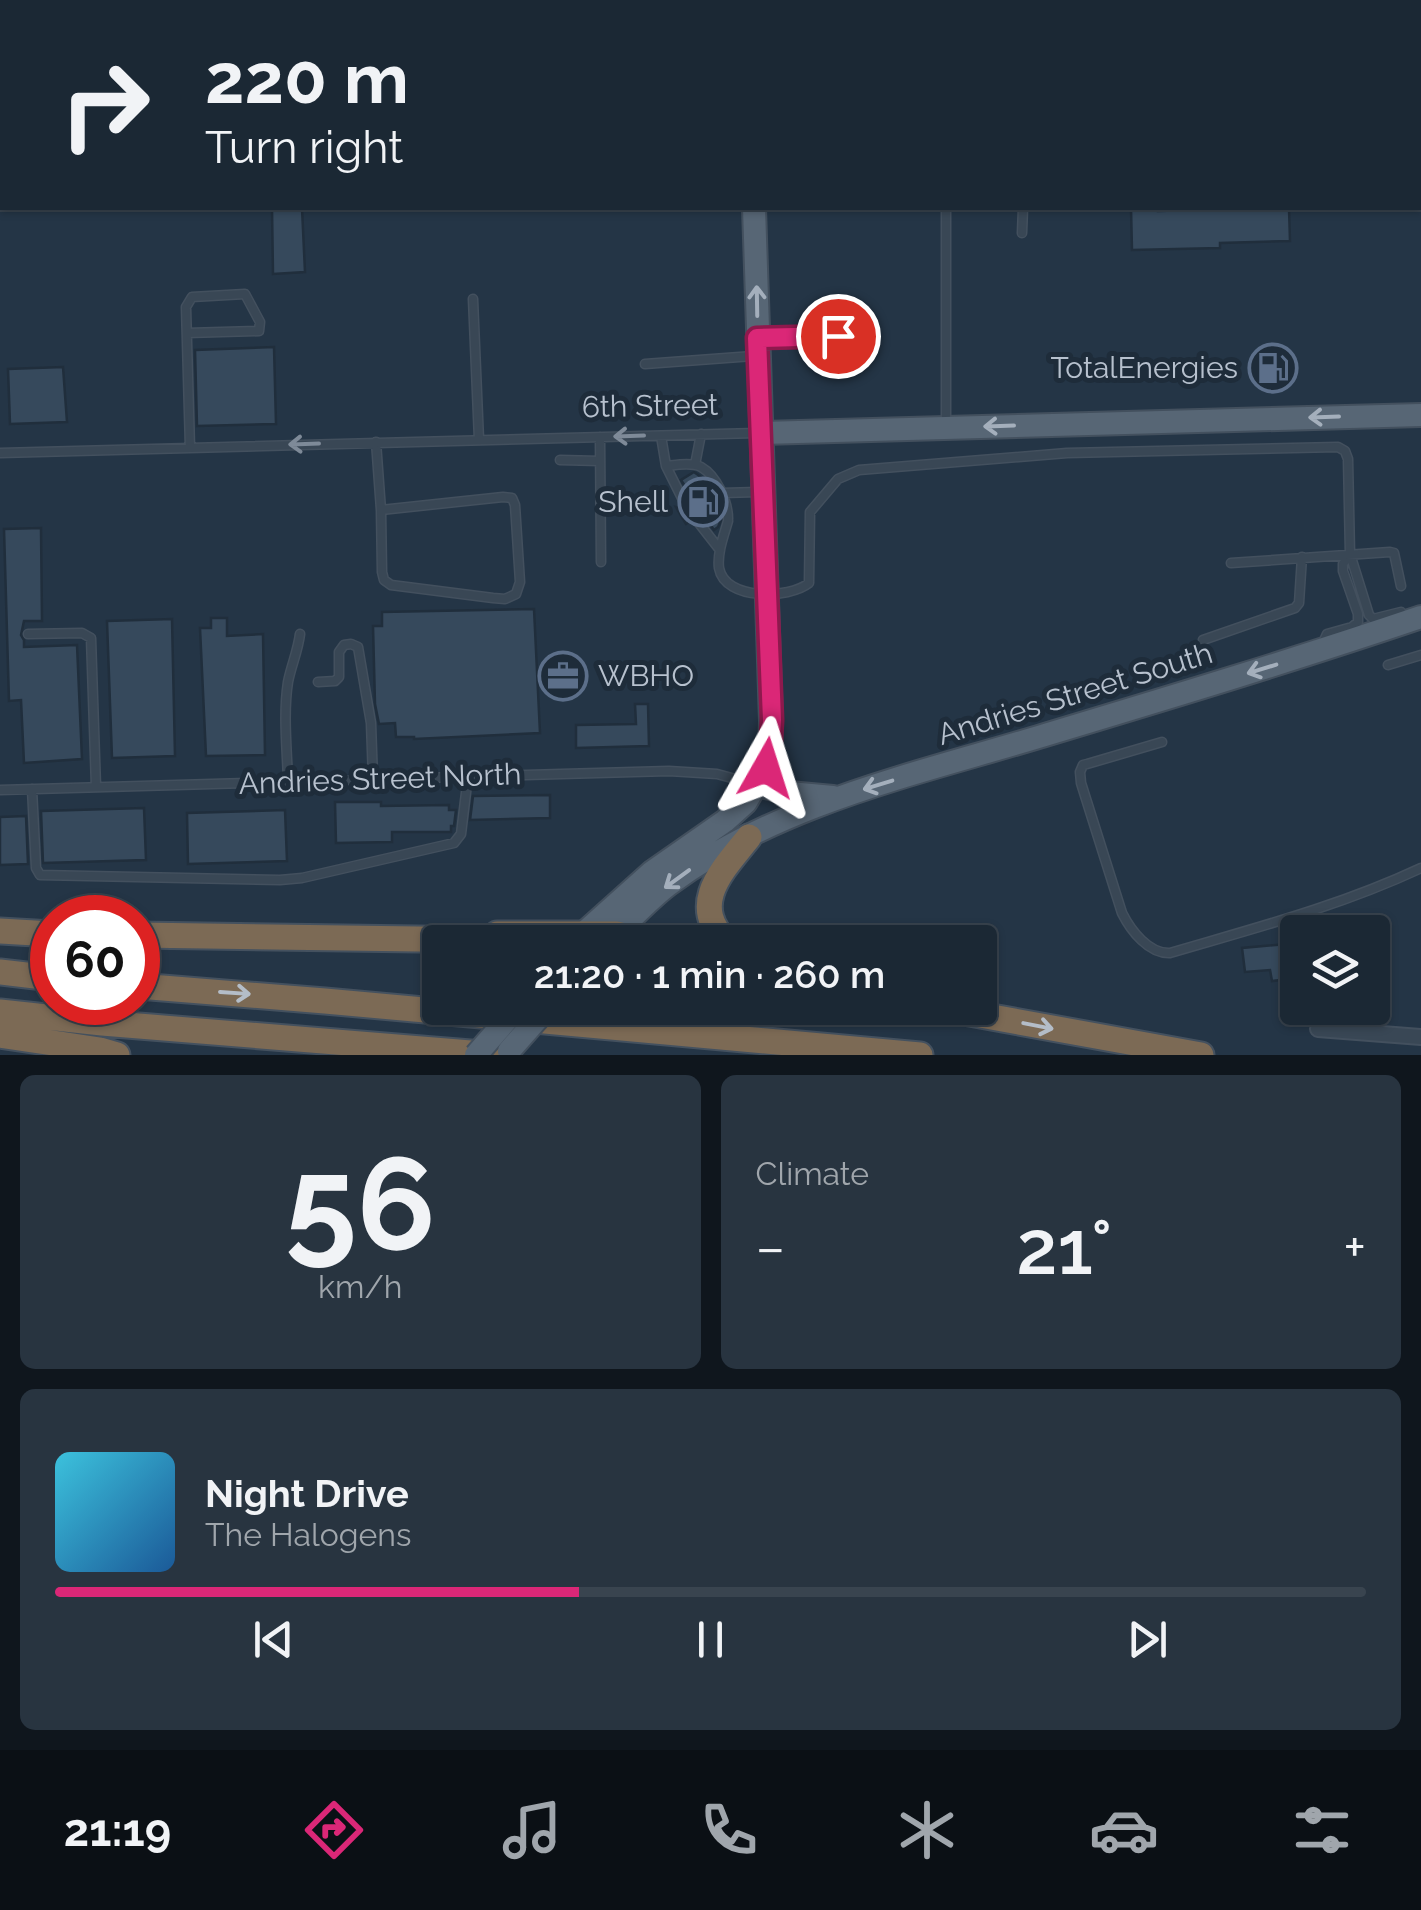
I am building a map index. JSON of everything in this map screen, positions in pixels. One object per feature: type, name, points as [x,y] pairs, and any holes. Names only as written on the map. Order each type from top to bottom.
[{"type":"highway","points":[[714,925],[709,902],[716,880],[749,837]]},
{"type":"highway","points":[[0,931],[30,933]]},
{"type":"highway","points":[[160,935],[422,937]]},
{"type":"highway","points":[[340,936],[422,938]]},
{"type":"highway","points":[[0,972],[30,975]]},
{"type":"highway","points":[[160,988],[920,1055]]},
{"type":"highway","points":[[0,1012],[496,1055]]},
{"type":"highway","points":[[997,1018],[1201,1055]]},
{"type":"highway","points":[[0,1036],[116,1055]]},
{"type":"main road","points":[[593,925],[652,872],[746,802],[766,768],[771,742],[754,210]]},
{"type":"main road","name":"6th Street","points":[[762,433],[1421,414]]},
{"type":"main road","name":"Andries Street South","points":[[626,925],[665,887],[710,857],[837,798],[1322,651],[1421,616]]},
{"type":"main road","points":[[758,785],[788,793],[837,798]]},
{"type":"main road","points":[[476,1055],[502,1025]]},
{"type":"main road","points":[[506,1055],[532,1025]]},
{"type":"street","points":[[1318,1030],[1421,1037]]},
{"type":"lane","points":[[946,210],[946,428]]},
{"type":"lane","points":[[1022,233],[1023,210]]},
{"type":"lane","points":[[187,334],[258,330],[260,322],[245,294],[192,297],[186,307],[190,448]]},
{"type":"lane","points":[[473,299],[479,440]]},
{"type":"lane","points":[[645,364],[736,356],[758,347],[838,336]]},
{"type":"lane","name":"6th Street","points":[[0,453],[762,433]]},
{"type":"lane","points":[[696,465],[701,434]]},
{"type":"lane","points":[[661,436],[666,466],[684,502]]},
{"type":"lane","points":[[600,437],[601,562]]},
{"type":"lane","points":[[376,442],[384,580],[391,585],[493,598],[505,599],[516,594],[520,582],[512,498],[382,510]]},
{"type":"lane","points":[[666,466],[703,468],[726,500],[728,520],[719,567],[727,582],[742,591],[767,595],[802,589],[809,584],[810,512],[848,473],[868,468],[1027,456],[1338,447],[1348,459],[1350,554],[1369,615],[1373,619],[1412,610],[1421,616]]},
{"type":"lane","points":[[560,460],[600,461]]},
{"type":"lane","points":[[722,493],[764,492]]},
{"type":"lane","points":[[695,518],[720,550]]},
{"type":"lane","points":[[1232,563],[1394,553],[1400,586]]},
{"type":"lane","points":[[1322,651],[1328,634],[1358,622],[1343,572],[1350,554]]},
{"type":"lane","points":[[1203,640],[1288,613],[1299,603],[1302,558]]},
{"type":"lane","points":[[28,634],[82,634],[91,638],[96,787]]},
{"type":"lane","points":[[288,781],[288,681],[300,634]]},
{"type":"lane","points":[[318,682],[339,678],[339,652],[344,645],[358,647],[371,723],[373,778]]},
{"type":"lane","points":[[1388,665],[1421,655]]},
{"type":"lane","points":[[1162,742],[1083,765],[1080,772],[1125,919],[1145,943],[1160,953],[1319,909],[1421,868]]},
{"type":"lane","name":"Andries Street North","points":[[0,790],[669,771],[717,774],[758,785]]},
{"type":"lane","points":[[32,789],[36,868],[40,874],[280,880],[454,842],[461,834],[468,776]]},
{"type":"building","points":[[272,210],[302,210],[305,272],[273,274]]},
{"type":"building","points":[[1131,210],[1289,210],[1290,241],[1220,243],[1220,248],[1132,250]]},
{"type":"building","points":[[274,347],[276,424],[197,426],[195,350]]},
{"type":"building","points":[[63,367],[67,422],[10,424],[8,369]]},
{"type":"building","points":[[694,472],[705,480],[717,500],[721,520],[714,530],[697,511],[690,513],[686,524],[676,507],[685,509],[691,505],[692,497],[681,480]]},
{"type":"building","points":[[41,528],[42,621],[24,621],[21,635],[24,647],[77,645],[82,759],[24,763],[21,700],[9,701],[4,529]]},
{"type":"building","points":[[534,609],[540,733],[414,739],[396,737],[395,723],[379,724],[373,626],[382,626],[382,612]]},
{"type":"building","points":[[211,618],[227,618],[227,636],[263,634],[265,755],[206,756],[200,628],[211,628]]},
{"type":"building","points":[[172,619],[175,756],[112,758],[107,621]]},
{"type":"building","points":[[635,704],[648,704],[649,746],[576,748],[576,725],[636,724]]},
{"type":"building","points":[[550,795],[550,818],[470,820],[473,796]]},
{"type":"building","points":[[335,802],[449,805],[449,810],[456,810],[454,826],[451,832],[392,832],[392,842],[336,843]]},
{"type":"building","points":[[144,808],[146,860],[43,863],[41,811]]},
{"type":"building","points":[[285,810],[287,861],[188,864],[187,813]]},
{"type":"building","points":[[26,816],[28,864],[0,865],[0,817]]},
{"type":"building","points":[[1280,945],[1280,980],[1272,981],[1270,970],[1245,972],[1242,948]]},
{"type":"place","name":"TotalEnergies","points":[[1273,368]]},
{"type":"place","name":"Shell","points":[[703,502]]},
{"type":"place","name":"WBHO","points":[[563,676]]},
{"type":"route","points":[[766,768],[772,720],[757,338],[838,336]]}]
